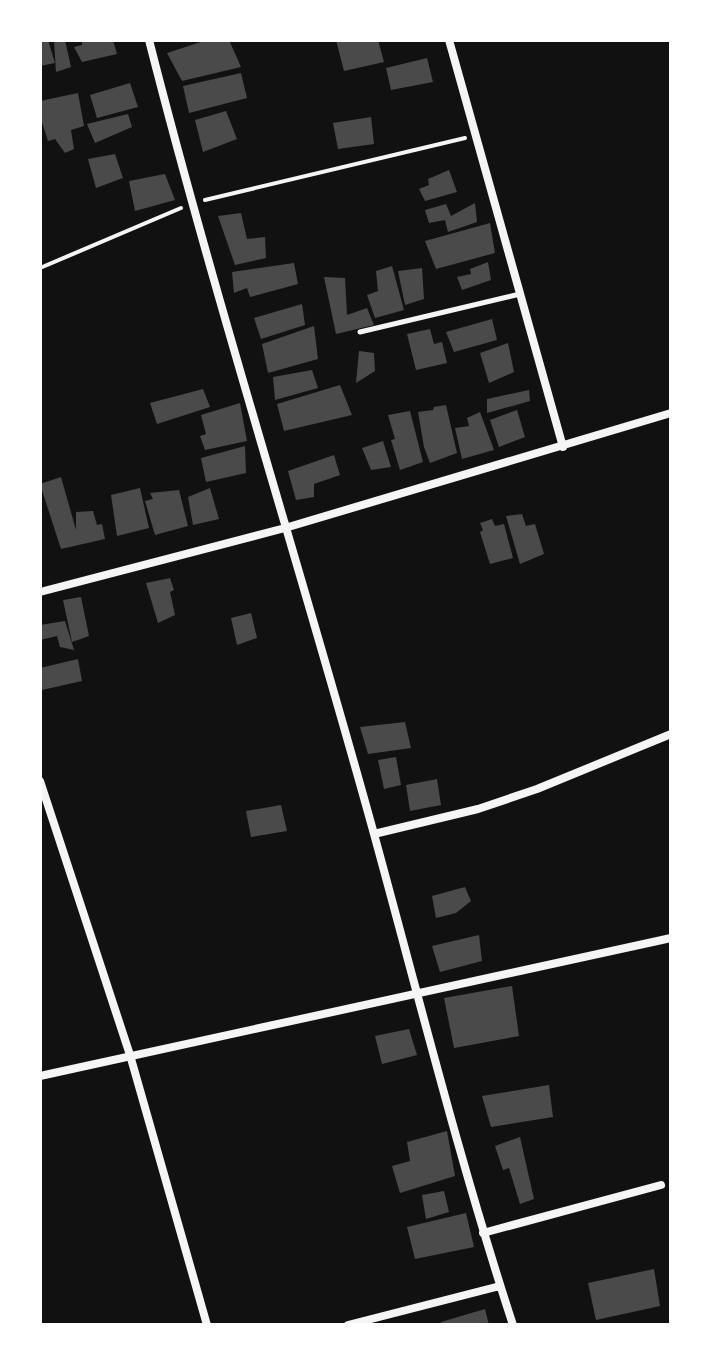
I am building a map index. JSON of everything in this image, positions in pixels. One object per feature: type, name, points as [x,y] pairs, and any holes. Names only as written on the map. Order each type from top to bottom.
[{"type":"street","points":[[149,40],[191,204],[374,834],[414,992],[483,1233],[513,1325]]},
{"type":"street","points":[[449,40],[563,447]]},
{"type":"street","points":[[40,592],[285,528],[671,413]]},
{"type":"street","points":[[374,834],[478,809],[537,789],[671,734]]},
{"type":"street","points":[[40,781],[130,1055],[207,1325]]},
{"type":"street","points":[[40,1076],[671,938]]},
{"type":"street","points":[[483,1233],[661,1185]]},
{"type":"street","points":[[348,1325],[500,1286]]},
{"type":"lane","points":[[360,332],[520,294]]},
{"type":"path","points":[[40,268],[191,204],[475,135]]},
{"type":"building","points":[[40,40],[48,40],[55,63],[40,66]]},
{"type":"building","points":[[65,40],[71,67],[56,72],[54,41]]},
{"type":"building","points":[[82,40],[113,40],[117,54],[82,62],[74,47],[82,45]]},
{"type":"building","points":[[207,40],[229,40],[241,67],[182,81],[167,53]]},
{"type":"building","points":[[336,40],[378,40],[384,62],[344,71]]},
{"type":"building","points":[[427,58],[433,82],[391,90],[386,68]]},
{"type":"building","points":[[241,73],[247,98],[189,113],[183,86]]},
{"type":"building","points":[[130,83],[138,107],[97,118],[90,95]]},
{"type":"building","points":[[78,93],[84,126],[71,130],[74,149],[65,153],[55,139],[48,141],[40,116],[40,101]]},
{"type":"building","points":[[226,111],[237,139],[203,152],[195,120]]},
{"type":"building","points":[[128,114],[132,127],[95,143],[87,124]]},
{"type":"building","points":[[371,117],[374,144],[338,149],[333,123]]},
{"type":"building","points":[[115,154],[123,178],[96,188],[88,159]]},
{"type":"building","points":[[449,170],[457,192],[425,201],[419,189],[429,185],[428,179]]},
{"type":"building","points":[[165,174],[175,200],[135,211],[129,181]]},
{"type":"building","points":[[475,203],[477,222],[448,232],[445,220],[429,223],[425,210],[446,204],[451,216]]},
{"type":"building","points":[[241,213],[247,239],[265,237],[266,258],[235,265],[218,216]]},
{"type":"building","points":[[490,223],[495,253],[436,269],[425,241]]},
{"type":"building","points":[[488,262],[491,280],[462,290],[457,277],[471,274],[470,269]]},
{"type":"building","points":[[294,263],[298,284],[250,297],[247,288],[234,293],[232,272]]},
{"type":"building","points":[[392,266],[404,310],[375,318],[367,295],[378,291],[376,271]]},
{"type":"building","points":[[422,268],[424,299],[405,305],[398,271]]},
{"type":"building","points":[[324,277],[345,278],[347,315],[367,308],[374,325],[336,334]]},
{"type":"building","points":[[302,304],[305,325],[261,339],[254,318]]},
{"type":"building","points":[[492,319],[497,340],[454,352],[446,332]]},
{"type":"building","points":[[314,326],[318,359],[268,373],[262,344]]},
{"type":"building","points":[[430,329],[434,344],[442,342],[447,363],[416,370],[407,334]]},
{"type":"building","points":[[508,343],[514,372],[489,383],[480,353]]},
{"type":"building","points":[[359,351],[374,353],[375,371],[356,383]]},
{"type":"building","points":[[312,370],[318,388],[275,400],[273,377]]},
{"type":"building","points":[[340,385],[352,415],[284,431],[277,404]]},
{"type":"building","points":[[203,389],[210,407],[157,424],[150,403]]},
{"type":"building","points":[[529,390],[530,401],[487,413],[487,399]]},
{"type":"building","points":[[240,403],[247,441],[205,450],[200,436],[206,434],[201,415]]},
{"type":"building","points":[[446,405],[457,453],[430,463],[418,412]]},
{"type":"building","points":[[517,410],[525,437],[499,447],[490,420]]},
{"type":"building","points":[[410,411],[423,462],[400,470],[388,415]]},
{"type":"building","points":[[480,412],[494,450],[462,459],[455,428],[469,426],[467,418]]},
{"type":"building","points":[[383,441],[391,467],[371,470],[362,448]]},
{"type":"building","points":[[245,446],[246,473],[206,482],[201,458]]},
{"type":"building","points":[[334,455],[340,475],[314,484],[314,497],[296,500],[288,471]]},
{"type":"building","points":[[61,477],[76,530],[76,512],[93,511],[97,525],[102,524],[105,539],[61,549],[40,484]]},
{"type":"building","points":[[140,488],[149,528],[117,536],[111,495]]},
{"type":"building","points":[[210,488],[219,519],[193,525],[188,497]]},
{"type":"building","points":[[179,490],[188,526],[155,535],[145,501],[153,499],[150,493]]},
{"type":"building","points":[[522,514],[526,526],[535,524],[544,554],[520,564],[506,516]]},
{"type":"building","points":[[492,519],[495,526],[504,524],[513,558],[490,564],[480,523]]},
{"type":"building","points":[[170,578],[175,615],[158,623],[146,583]]},
{"type":"building","points":[[81,597],[89,636],[72,642],[63,600]]},
{"type":"building","points":[[251,613],[257,638],[237,645],[231,618]]},
{"type":"building","points":[[65,621],[74,650],[60,647],[57,636],[40,640],[40,625]]},
{"type":"building","points":[[78,659],[82,681],[42,690],[40,668]]},
{"type":"building","points":[[405,722],[411,748],[368,754],[360,727]]},
{"type":"building","points":[[396,757],[401,785],[384,789],[378,760]]},
{"type":"building","points":[[437,779],[441,805],[410,811],[406,785]]},
{"type":"building","points":[[281,805],[287,831],[251,837],[246,811]]},
{"type":"building","points":[[465,887],[471,901],[456,913],[436,918],[432,896]]},
{"type":"building","points":[[479,935],[482,961],[440,972],[432,946]]},
{"type":"building","points":[[512,986],[519,1036],[454,1048],[444,998]]},
{"type":"building","points":[[409,1029],[417,1055],[382,1064],[375,1036]]},
{"type":"building","points":[[549,1085],[553,1117],[491,1127],[482,1096]]},
{"type":"building","points":[[447,1131],[455,1176],[400,1193],[392,1166],[410,1161],[407,1142]]},
{"type":"building","points":[[520,1137],[534,1199],[520,1204],[509,1168],[503,1170],[495,1146]]},
{"type":"building","points":[[444,1191],[449,1212],[426,1219],[422,1195]]},
{"type":"building","points":[[466,1213],[474,1247],[415,1259],[407,1227]]},
{"type":"building","points":[[654,1269],[660,1306],[596,1320],[588,1283]]},
{"type":"building","points":[[485,1309],[489,1325],[441,1325],[441,1322]]}]
